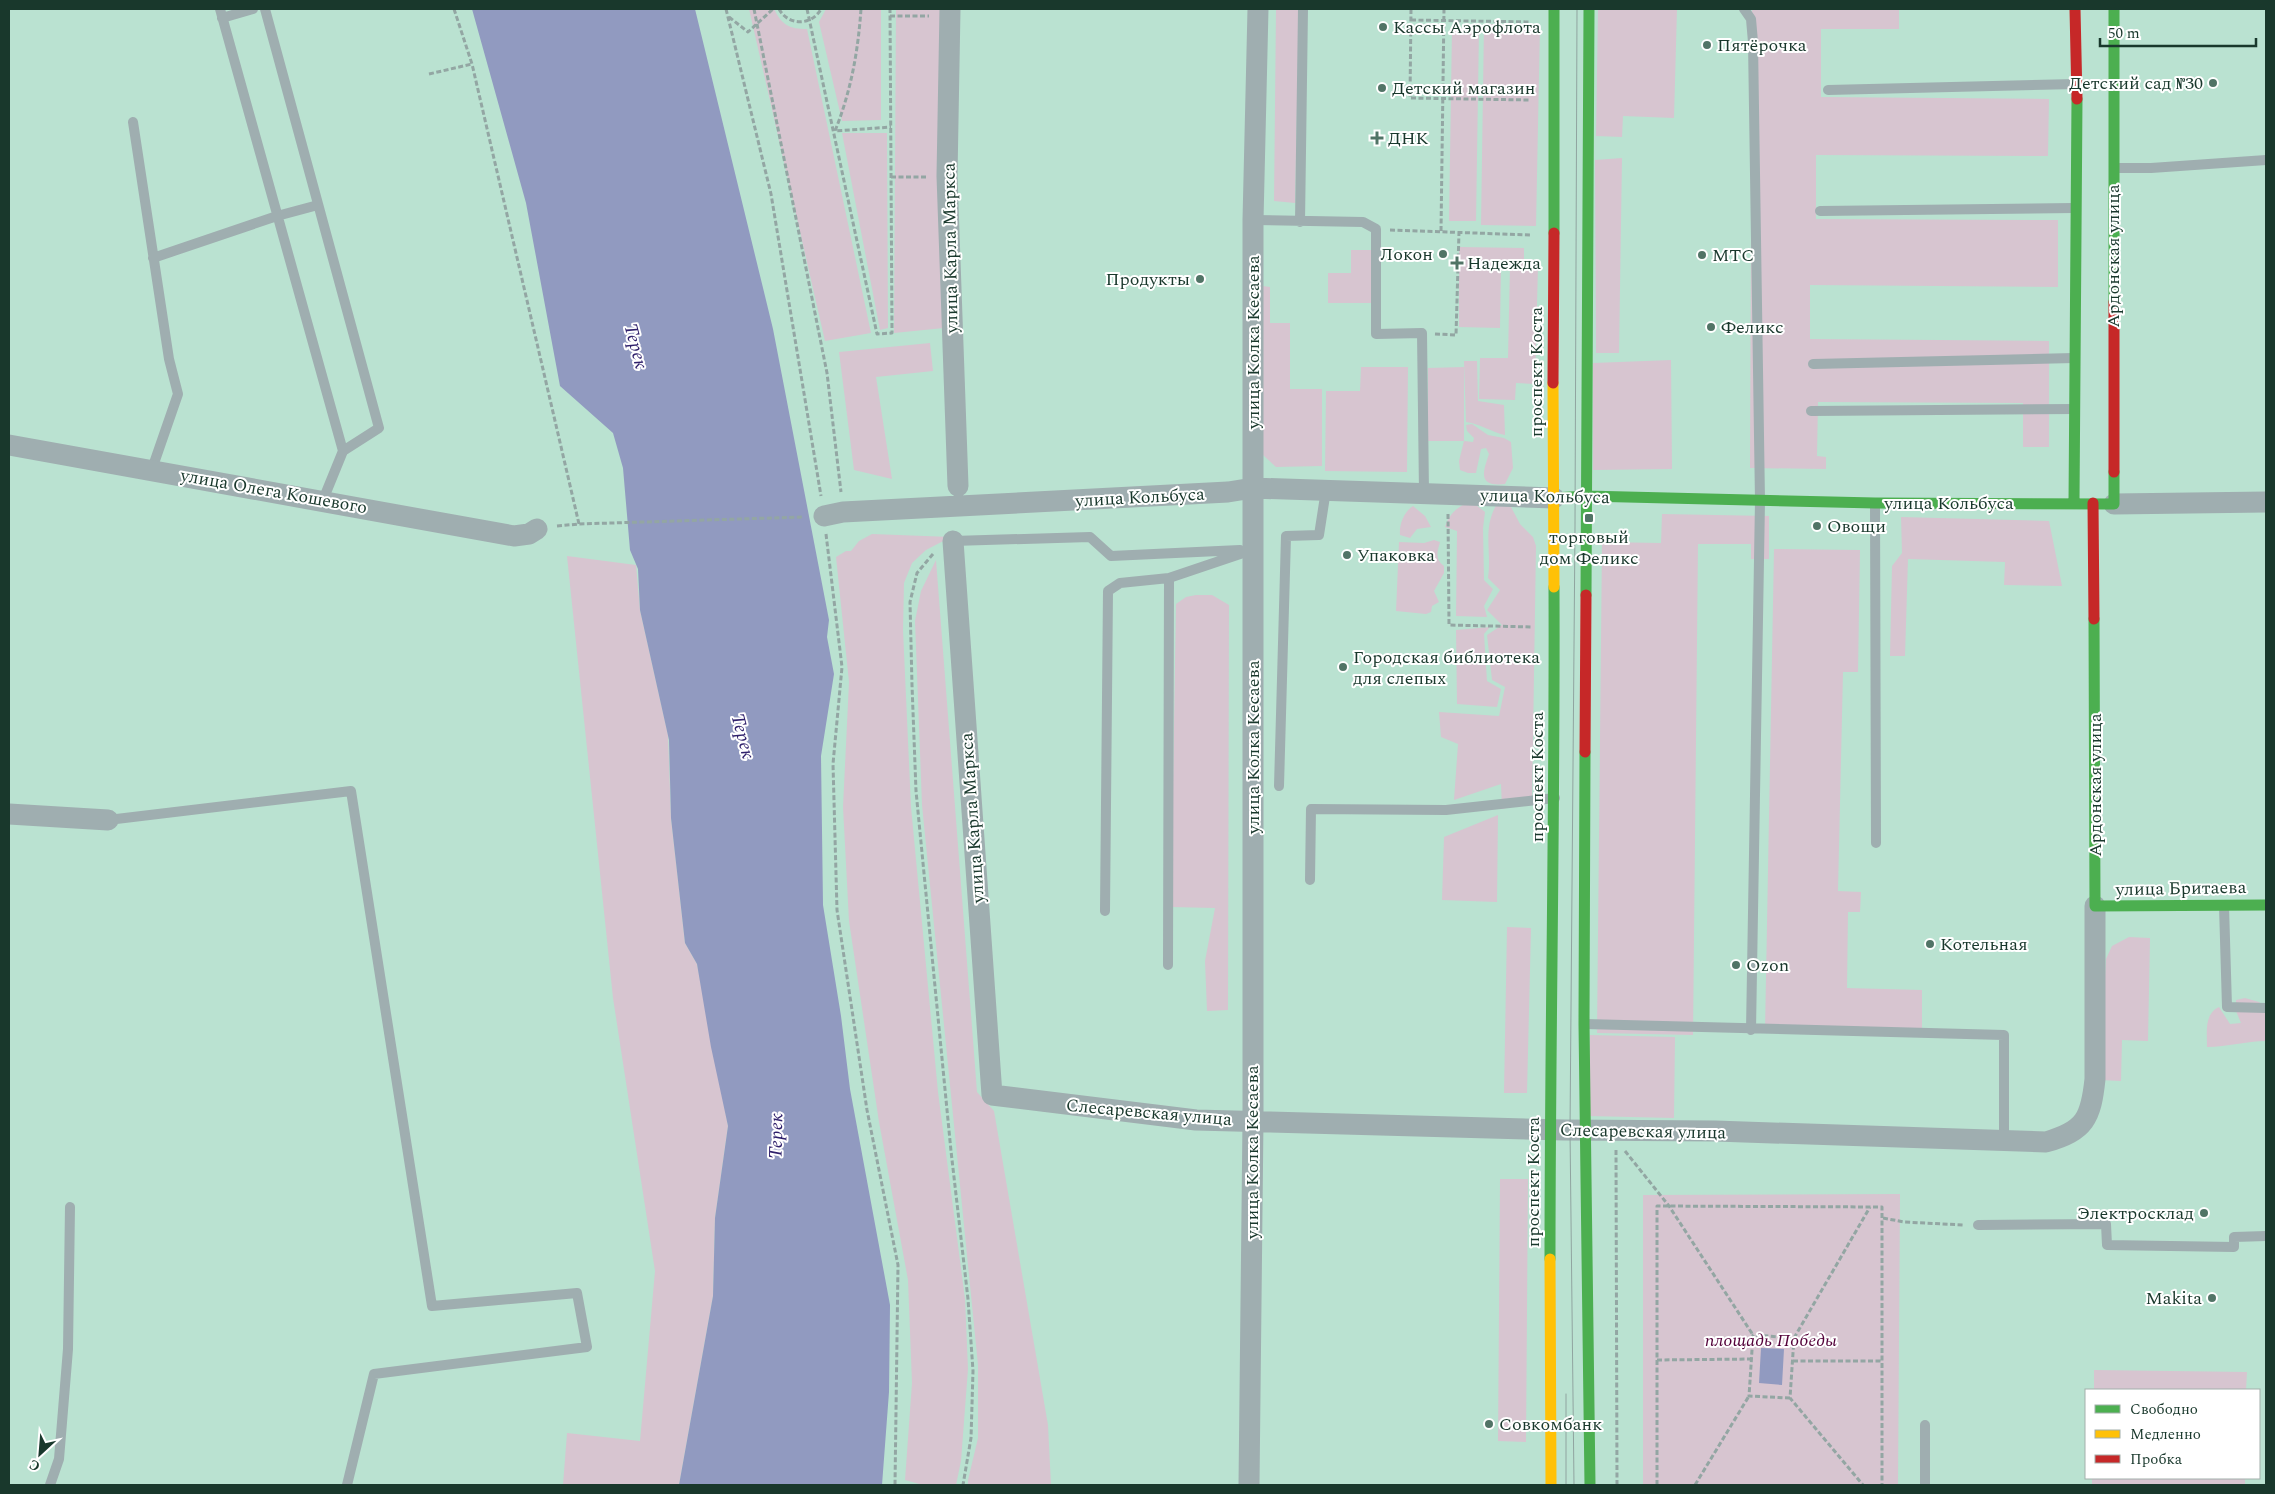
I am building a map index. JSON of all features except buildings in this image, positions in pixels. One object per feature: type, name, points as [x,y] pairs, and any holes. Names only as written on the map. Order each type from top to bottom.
[{"type":"main road","name":"проспект Коста","points":[[1551,1485],[1550,1130],[1555,798],[1554,236],[1556,101],[1554,9]]},
{"type":"main road","points":[[1589,9],[1584,1024],[1588,1130],[1590,1485]]},
{"type":"main road","name":"Ардонская улица","points":[[2074,502],[2077,84],[2075,9]]},
{"type":"main road","name":"Ардонская улица","points":[[2095,906],[2113,168],[2114,9]]},
{"type":"main road","name":"улица Кольбуса","points":[[1554,498],[1586,496],[1875,503],[2104,503]]},
{"type":"main road","name":"улица Бритаева","points":[[2095,906],[2266,905]]},
{"type":"street","name":"улица Колка Кесаева","points":[[1249,1485],[1253,1120],[1253,220],[1258,9]]},
{"type":"street","name":"улица Карла Маркса","points":[[950,12],[947,176],[958,486]]},
{"type":"street","name":"улица Олега Кошевого","points":[[9,445],[152,469],[514,536],[529,534],[537,529]]},
{"type":"street","name":"улица Кольбуса","points":[[834,514],[1218,492],[1253,488],[1554,498]]},
{"type":"street","name":"улица Кольбуса","points":[[2104,503],[2266,502]]},
{"type":"street","name":"улица Карла Маркса","points":[[953,541],[992,1095]]},
{"type":"street","points":[[9,814],[108,820]]},
{"type":"street","name":"Ардонская улица","points":[[2081,1124],[2092,1107],[2095,1080],[2095,906]]},
{"type":"street","name":"Слесаревская улица","points":[[992,1095],[1196,1120],[1253,1120],[1550,1130],[1715,1131],[2046,1142],[2066,1136],[2081,1124]]},
{"type":"lane","points":[[253,9],[221,13],[344,451]]},
{"type":"lane","points":[[265,9],[379,428],[344,451],[323,500]]},
{"type":"lane","points":[[1300,222],[1303,9]]},
{"type":"lane","points":[[1744,9],[1751,19],[1753,42],[1760,501],[1751,1030]]},
{"type":"lane","points":[[1828,90],[2077,84]]},
{"type":"lane","points":[[133,122],[169,360],[178,394],[152,469]]},
{"type":"lane","points":[[2113,168],[2151,168],[2266,160]]},
{"type":"lane","points":[[153,258],[277,216],[318,205]]},
{"type":"lane","points":[[1820,211],[2076,208]]},
{"type":"lane","points":[[1253,220],[1363,222],[1376,230],[1376,334],[1422,333],[1424,493]]},
{"type":"lane","points":[[1813,364],[2076,358]]},
{"type":"lane","points":[[1811,411],[2076,409]]},
{"type":"lane","points":[[1279,786],[1286,536],[1319,535],[1326,490]]},
{"type":"lane","points":[[1875,503],[1876,843]]},
{"type":"lane","points":[[953,541],[1090,537],[1111,556],[1252,550]]},
{"type":"lane","points":[[1104,911],[1108,591],[1120,582],[1169,578],[1252,550]]},
{"type":"lane","points":[[1168,965],[1169,578]]},
{"type":"lane","points":[[108,820],[351,791],[432,1306],[578,1293],[587,1347],[374,1374],[347,1485]]},
{"type":"lane","points":[[1310,880],[1311,808],[1446,810],[1555,798]]},
{"type":"lane","points":[[2224,905],[2226,1007],[2266,1008]]},
{"type":"lane","points":[[1584,1024],[1751,1030],[2004,1035],[2004,1141]]},
{"type":"lane","points":[[50,1485],[59,1459],[67,1358],[70,1207]]},
{"type":"lane","points":[[1978,1225],[2106,1224],[2107,1245],[2234,1247],[2234,1237],[2266,1236]]},
{"type":"lane","points":[[1925,1485],[1926,1425]]},
{"type":"path","points":[[454,9],[472,64],[579,524]]},
{"type":"path","points":[[726,9],[771,194],[834,514]]},
{"type":"path","points":[[754,9],[827,372],[842,667],[833,764],[838,910],[867,1110],[898,1265],[895,1485]]},
{"type":"path","points":[[728,16],[748,32],[773,9]]},
{"type":"path","points":[[779,9],[786,18],[794,21],[810,20],[821,9]]},
{"type":"path","points":[[807,9],[877,334],[892,333],[890,9]]},
{"type":"path","points":[[834,131],[847,101],[854,73],[861,9]]},
{"type":"path","points":[[1411,9],[1410,98],[1556,101]]},
{"type":"path","points":[[1441,231],[1444,9]]},
{"type":"path","points":[[890,16],[950,12]]},
{"type":"path","points":[[1411,20],[1554,23]]},
{"type":"path","points":[[429,74],[472,64]]},
{"type":"path","points":[[834,131],[891,127]]},
{"type":"path","points":[[891,177],[947,176]]},
{"type":"path","points":[[1376,230],[1554,236]]},
{"type":"path","points":[[1422,333],[1456,335],[1459,232]]},
{"type":"path","points":[[1448,511],[1449,625],[1534,627]]},
{"type":"path","points":[[537,529],[579,524],[834,514]]},
{"type":"path","points":[[953,541],[929,557],[925,562],[917,574],[910,602],[916,791],[951,1152],[968,1299],[973,1370],[971,1438],[963,1485]]},
{"type":"path","points":[[1616,1140],[1617,1485]]},
{"type":"path","points":[[1621,1147],[1669,1206],[1753,1335],[1750,1396],[1695,1485]]},
{"type":"path","points":[[1657,1485],[1657,1206],[1882,1207],[1882,1485]]},
{"type":"path","points":[[1863,1485],[1790,1398],[1794,1338],[1870,1207]]},
{"type":"path","points":[[1882,1218],[1904,1222],[1978,1225]]},
{"type":"path","points":[[1753,1335],[1794,1338]]},
{"type":"path","points":[[1657,1360],[1752,1359]]},
{"type":"path","points":[[1792,1360],[1882,1361]]},
{"type":"path","points":[[1750,1396],[1790,1398]]},
{"type":"green space","points":[[749,9],[774,9],[780,19],[787,25],[807,29],[871,333],[825,341]]},
{"type":"green space","points":[[826,9],[881,9],[881,120],[842,121],[819,22]]},
{"type":"green space","points":[[896,9],[943,9],[944,328],[894,333]]},
{"type":"green space","points":[[1276,9],[1299,9],[1295,203],[1274,201]]},
{"type":"green space","points":[[1598,9],[1677,9],[1674,118],[1623,116],[1622,137],[1596,136]]},
{"type":"green space","points":[[1752,9],[1899,9],[1899,29],[1821,29],[1821,97],[2049,99],[2048,156],[1816,155],[1816,219],[2058,220],[2058,287],[1810,285],[1810,339],[2049,341],[2049,447],[2023,447],[2023,403],[1818,402],[1817,456],[1826,457],[1826,469],[1750,468]]},
{"type":"green space","points":[[1484,24],[1540,25],[1536,226],[1481,225]]},
{"type":"green space","points":[[1452,28],[1479,29],[1476,221],[1449,221]]},
{"type":"green space","points":[[842,133],[887,133],[888,328],[880,330]]},
{"type":"green space","points":[[1622,158],[1619,353],[1596,353],[1595,160]]},
{"type":"green space","points":[[1459,247],[1524,248],[1524,265],[1538,266],[1535,384],[1516,383],[1515,400],[1479,399],[1480,358],[1508,358],[1510,265],[1501,266],[1500,328],[1459,327]]},
{"type":"green space","points":[[1351,250],[1374,250],[1374,303],[1328,303],[1328,273],[1351,273]]},
{"type":"green space","points":[[1263,286],[1270,287],[1270,323],[1290,323],[1290,389],[1322,389],[1322,466],[1276,467],[1263,455]]},
{"type":"green space","points":[[930,343],[933,371],[876,377],[892,479],[854,470],[839,352]]},
{"type":"green space","points":[[1671,360],[1672,469],[1593,470],[1593,363]]},
{"type":"green space","points":[[1464,361],[1477,361],[1478,401],[1504,405],[1505,435],[1466,422]]},
{"type":"green space","points":[[1361,367],[1408,367],[1407,472],[1325,471],[1326,391],[1360,391]]},
{"type":"green space","points":[[1464,367],[1464,441],[1428,441],[1428,368]]},
{"type":"green space","points":[[1472,424],[1488,435],[1504,438],[1511,442],[1513,468],[1505,484],[1486,481],[1484,472],[1489,454],[1486,448],[1481,449],[1476,473],[1460,470],[1459,461],[1464,441],[1473,442],[1474,438],[1467,431],[1466,425]]},
{"type":"green space","points":[[1466,503],[1476,505],[1485,512],[1483,528],[1484,580],[1493,589],[1484,606],[1487,617],[1456,616],[1457,531],[1445,527],[1453,513]]},
{"type":"green space","points":[[1497,504],[1510,505],[1520,524],[1533,537],[1536,546],[1532,802],[1502,809],[1501,784],[1454,800],[1458,744],[1441,737],[1439,712],[1499,716],[1505,687],[1492,680],[1487,635],[1502,625],[1487,610],[1500,590],[1488,578],[1490,522]]},
{"type":"green space","points":[[1413,506],[1425,516],[1431,527],[1417,529],[1410,538],[1400,535],[1400,531],[1405,515]]},
{"type":"green space","points":[[1662,514],[1769,516],[1769,559],[1751,559],[1751,544],[1698,544],[1693,1035],[1597,1033],[1602,542],[1661,543]]},
{"type":"green space","points":[[1901,517],[2049,521],[2062,586],[2004,585],[2005,562],[1908,559],[1905,656],[1890,656],[1892,566],[1902,553]]},
{"type":"green space","points":[[872,534],[951,537],[926,550],[912,563],[904,583],[903,630],[911,807],[938,1092],[965,1299],[968,1369],[961,1461],[956,1485],[923,1485],[905,1480],[912,1383],[908,1280],[879,1122],[849,921],[843,807],[849,682],[836,557],[846,551],[851,551],[859,541]]},
{"type":"green space","points":[[1434,540],[1440,542],[1438,556],[1439,561],[1444,566],[1444,573],[1434,591],[1439,602],[1432,606],[1431,612],[1426,614],[1396,611],[1399,542],[1424,543]]},
{"type":"green space","points":[[1774,549],[1860,550],[1858,672],[1843,672],[1838,891],[1861,892],[1860,912],[1848,912],[1847,988],[1922,990],[1922,1035],[1765,1031]]},
{"type":"green space","points":[[567,556],[636,565],[640,610],[668,735],[671,818],[685,943],[697,964],[728,1126],[715,1218],[713,1296],[679,1485],[563,1485],[567,1433],[640,1441],[655,1271],[613,998]]},
{"type":"green space","points":[[936,560],[977,1092],[994,1111],[1048,1425],[1051,1485],[968,1485],[978,1438],[978,1365],[922,805],[915,621],[921,591]]},
{"type":"green space","points":[[1212,595],[1229,605],[1228,1010],[1207,1011],[1205,961],[1215,908],[1171,907],[1176,604],[1186,597]]},
{"type":"green space","points":[[1490,627],[1484,634],[1487,681],[1501,689],[1497,707],[1457,704],[1456,630]]},
{"type":"green space","points":[[1498,815],[1497,902],[1442,900],[1444,837]]},
{"type":"green space","points":[[1507,927],[1531,928],[1527,1093],[1504,1093]]},
{"type":"green space","points":[[2129,937],[2150,938],[2148,1041],[2122,1040],[2121,1081],[2099,1080],[2106,959],[2112,946]]},
{"type":"green space","points":[[2245,998],[2259,1002],[2266,1009],[2266,1041],[2207,1047],[2207,1024],[2214,1010],[2219,1007],[2230,1024],[2241,1023],[2236,1011],[2236,1000]]},
{"type":"green space","points":[[1590,1035],[1675,1037],[1674,1118],[1588,1116]]},
{"type":"green space","points":[[1500,1179],[1528,1179],[1526,1442],[1498,1441]]},
{"type":"green space","name":"площадь Победы","points":[[1900,1194],[1898,1485],[1643,1485],[1643,1195]]},
{"type":"green space","points":[[2094,1370],[2247,1372],[2246,1389],[2094,1389]]},
{"type":"green space","points":[[2092,1479],[2245,1479],[2245,1485],[2092,1485]]},
{"type":"water","name":"Терек","points":[[472,9],[695,9],[773,329],[829,620],[827,637],[834,674],[821,756],[823,905],[841,1016],[850,1089],[890,1305],[889,1392],[882,1485],[679,1485],[713,1296],[715,1218],[728,1126],[711,1047],[697,964],[685,943],[671,818],[669,740],[640,610],[638,569],[630,550],[623,468],[613,433],[560,386],[526,203]]},
{"type":"water","points":[[1761,1348],[1784,1349],[1782,1385],[1759,1383]]},
{"type":"tram line","points":[[1574,1485],[1570,1130],[1577,9]]},
{"type":"tram line","points":[[1566,1394],[1566,1485]]},
{"type":"traffic: fast","points":[[1554,9],[1554,233]]},
{"type":"traffic: fast","points":[[1586,595],[1589,9]]},
{"type":"traffic: fast","points":[[2114,9],[2114,302]]},
{"type":"traffic: fast","points":[[2074,502],[2077,99]]},
{"type":"traffic: fast","points":[[1554,498],[1586,496],[1875,503],[2114,504],[2114,472]]},
{"type":"traffic: fast","points":[[1550,1259],[1554,587]]},
{"type":"traffic: fast","points":[[2094,619],[2095,906],[2266,905]]},
{"type":"traffic: fast","points":[[1585,752],[1584,1024],[1590,1485]]},
{"type":"traffic: slow","points":[[1553,383],[1554,587]]},
{"type":"traffic: slow","points":[[1550,1259],[1551,1485]]},
{"type":"traffic: jam","points":[[2075,9],[2077,99]]},
{"type":"traffic: jam","points":[[1553,383],[1554,233]]},
{"type":"traffic: jam","points":[[2114,302],[2114,472]]},
{"type":"traffic: jam","points":[[2093,503],[2094,619]]},
{"type":"traffic: jam","points":[[1585,752],[1586,595]]},
{"type":"place","name":"Кассы Аэрофлота","points":[[1383,27]]},
{"type":"place","name":"Пятёрочка","points":[[1707,45]]},
{"type":"place","name":"Детский сад №30","points":[[2213,83]]},
{"type":"place","name":"Детский магазин","points":[[1382,88]]},
{"type":"place","name":"ДНК","points":[[1377,138]]},
{"type":"place","name":"Локон","points":[[1443,254]]},
{"type":"place","name":"МТС","points":[[1702,255]]},
{"type":"place","name":"Надежда","points":[[1457,263]]},
{"type":"place","name":"Продукты","points":[[1200,279]]},
{"type":"place","name":"Феликс","points":[[1711,327]]},
{"type":"place","name":"торговый дом Феликс","points":[[1589,518]]},
{"type":"place","name":"Овощи","points":[[1817,526]]},
{"type":"place","name":"Упаковка","points":[[1347,555]]},
{"type":"place","name":"Городская библиотека для слепых","points":[[1343,667]]},
{"type":"place","name":"Котельная","points":[[1930,944]]},
{"type":"place","name":"Ozon","points":[[1736,965]]},
{"type":"place","name":"Электросклад","points":[[2204,1213]]},
{"type":"place","name":"Makita","points":[[2212,1298]]},
{"type":"place","name":"Совкомбанк","points":[[1489,1424]]}]
